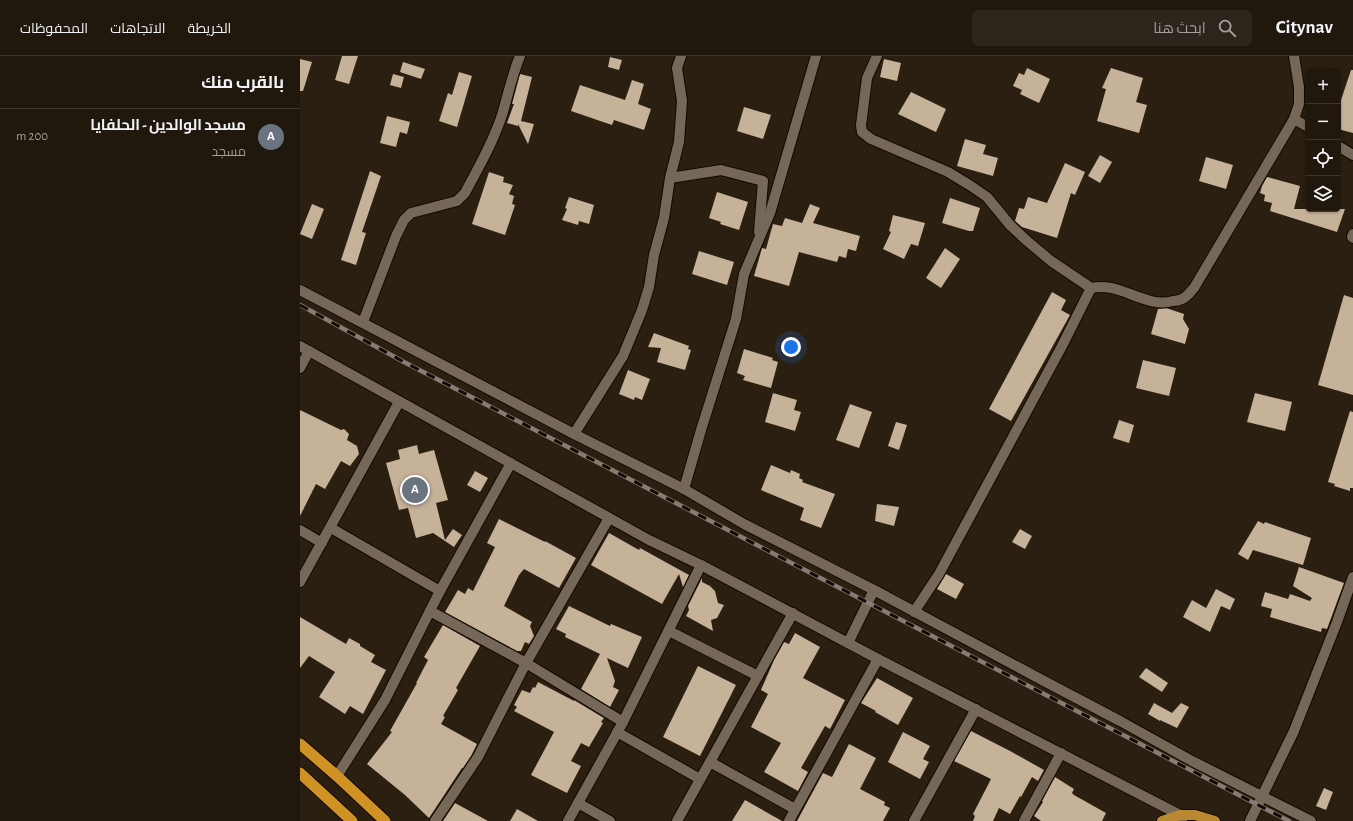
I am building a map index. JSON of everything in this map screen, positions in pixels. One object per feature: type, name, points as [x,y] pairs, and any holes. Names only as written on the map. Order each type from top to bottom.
[{"type":"highway","points":[[300,744],[338,776],[385,821]]},
{"type":"highway","points":[[300,773],[352,821]]},
{"type":"main road","points":[[1162,821],[1195,815],[1215,821]]},
{"type":"street","points":[[363,322],[396,236],[404,220],[411,213],[457,201],[464,194],[493,136],[502,114],[514,71],[520,56]]},
{"type":"street","points":[[574,434],[623,356],[642,310],[649,287],[654,255],[664,218],[670,178],[679,142],[682,101],[678,68],[681,56]]},
{"type":"street","points":[[684,489],[736,319],[744,274],[770,212],[816,56]]},
{"type":"street","points":[[877,56],[867,78],[861,126],[862,132],[871,139],[948,172],[972,186],[987,197],[1010,225],[1026,240],[1051,261],[1091,288],[1100,286],[1121,290],[1157,304],[1182,299],[1194,288],[1294,119],[1299,104],[1299,87],[1294,56]]},
{"type":"street","points":[[1294,119],[1305,125]]},
{"type":"street","points":[[1341,148],[1353,155]]},
{"type":"street","points":[[670,178],[721,170],[763,181],[758,242]]},
{"type":"street","points":[[1353,234],[1353,238]]},
{"type":"street","points":[[914,612],[939,574],[1062,346],[1091,288]]},
{"type":"street","points":[[300,290],[574,434],[684,489],[744,524],[874,590],[1120,720],[1192,761],[1311,821]]},
{"type":"street","points":[[300,368],[305,349],[649,540],[701,565],[878,659],[1061,753],[1181,818]]},
{"type":"street","points":[[300,582],[399,402]]},
{"type":"street","points":[[338,776],[385,700],[440,591],[511,463]]},
{"type":"street","points":[[435,821],[478,757],[526,663],[609,518]]},
{"type":"street","points":[[331,528],[440,591]]},
{"type":"street","points":[[300,530],[322,543]]},
{"type":"street","points":[[568,821],[617,732],[701,565]]},
{"type":"street","points":[[1250,821],[1294,731],[1353,577]]},
{"type":"street","points":[[848,643],[874,590]]},
{"type":"street","points":[[430,611],[526,663],[622,722]]},
{"type":"street","points":[[677,821],[793,613]]},
{"type":"street","points":[[669,630],[758,676]]},
{"type":"street","points":[[788,821],[878,659]]},
{"type":"street","points":[[914,821],[976,709]]},
{"type":"street","points":[[617,732],[700,779]]},
{"type":"street","points":[[1024,821],[1061,753]]},
{"type":"street","points":[[710,762],[795,809]]},
{"type":"street","points":[[578,803],[610,821]]},
{"type":"building","points":[[342,56],[358,56],[349,84],[335,80]]},
{"type":"building","points":[[610,57],[622,60],[619,70],[608,67]]},
{"type":"building","points":[[300,59],[312,62],[303,91],[300,91]]},
{"type":"building","points":[[884,59],[901,63],[897,81],[880,77]]},
{"type":"building","points":[[403,62],[425,69],[421,79],[400,72]]},
{"type":"building","points":[[1027,68],[1050,79],[1039,103],[1020,94],[1022,90],[1013,86],[1019,73],[1024,75]]},
{"type":"building","points":[[1111,68],[1143,78],[1136,102],[1147,105],[1139,133],[1097,121],[1106,89],[1102,88]]},
{"type":"building","points":[[1351,70],[1353,70],[1353,133],[1341,130],[1341,100]]},
{"type":"building","points":[[459,72],[472,76],[457,127],[439,121],[448,93],[452,95]]},
{"type":"building","points":[[393,74],[404,77],[401,88],[390,85]]},
{"type":"building","points":[[520,74],[532,77],[521,121],[534,124],[528,144],[518,124],[518,126],[507,123],[514,104],[512,104]]},
{"type":"building","points":[[632,80],[644,84],[638,104],[651,109],[644,130],[614,120],[612,125],[571,111],[580,85],[625,100]]},
{"type":"building","points":[[911,92],[946,109],[936,132],[898,114]]},
{"type":"building","points":[[744,107],[771,115],[763,139],[737,131]]},
{"type":"building","points":[[387,116],[410,122],[407,134],[400,132],[396,147],[380,143]]},
{"type":"building","points":[[965,139],[986,145],[983,154],[998,158],[993,176],[957,166]]},
{"type":"building","points":[[1100,155],[1112,162],[1100,183],[1088,176]]},
{"type":"building","points":[[1206,157],[1233,165],[1226,189],[1199,181]]},
{"type":"building","points":[[1065,163],[1085,172],[1075,195],[1071,193],[1057,238],[1022,227],[1015,221],[1019,208],[1024,209],[1028,197],[1047,203]]},
{"type":"building","points":[[370,171],[381,176],[362,232],[366,233],[356,265],[341,260]]},
{"type":"building","points":[[489,172],[504,177],[503,182],[513,185],[509,194],[514,196],[512,204],[515,205],[505,235],[472,224]]},
{"type":"building","points":[[1267,177],[1300,186],[1294,209],[1305,209],[1305,212],[1341,212],[1341,209],[1345,209],[1337,232],[1270,211],[1272,203],[1264,201],[1265,195],[1260,193]]},
{"type":"building","points":[[717,192],[748,202],[739,230],[720,224],[721,222],[709,218]]},
{"type":"building","points":[[569,197],[594,205],[589,224],[579,221],[578,225],[562,220],[567,209],[565,208]]},
{"type":"building","points":[[950,198],[980,208],[973,231],[942,223]]},
{"type":"building","points":[[312,204],[324,209],[312,239],[300,234]]},
{"type":"building","points":[[810,204],[820,208],[813,223],[860,236],[856,251],[848,249],[846,258],[839,256],[837,262],[799,252],[789,286],[754,276],[762,248],[766,249],[773,224],[782,226],[785,218],[802,223]]},
{"type":"building","points":[[893,215],[925,223],[918,246],[911,244],[904,259],[883,249],[891,232],[889,231]]},
{"type":"building","points":[[945,248],[960,259],[941,288],[926,278]]},
{"type":"building","points":[[699,251],[734,262],[727,285],[692,274]]},
{"type":"building","points":[[1052,292],[1066,300],[1061,310],[1070,315],[1011,421],[989,409]]},
{"type":"building","points":[[1344,295],[1353,298],[1353,395],[1318,385]]},
{"type":"building","points":[[1166,308],[1184,314],[1183,319],[1189,329],[1185,344],[1151,334],[1158,309]]},
{"type":"building","points":[[654,333],[689,346],[688,349],[691,350],[685,370],[657,362],[661,348],[648,347]]},
{"type":"building","points":[[744,349],[773,358],[772,360],[778,362],[771,388],[743,380],[745,376],[737,373]]},
{"type":"building","points":[[1143,360],[1176,368],[1169,396],[1136,388]]},
{"type":"building","points":[[628,370],[650,379],[642,400],[635,397],[634,400],[619,394]]},
{"type":"building","points":[[773,393],[797,400],[794,410],[801,412],[795,431],[765,422]]},
{"type":"building","points":[[1255,393],[1292,402],[1285,431],[1247,422]]},
{"type":"building","points":[[850,404],[872,412],[859,448],[836,440]]},
{"type":"building","points":[[300,410],[341,430],[344,429],[349,434],[347,440],[357,446],[359,454],[350,466],[341,461],[325,489],[316,484],[300,516]]},
{"type":"building","points":[[1350,411],[1353,412],[1353,488],[1350,488],[1350,491],[1334,486],[1335,484],[1328,482]]},
{"type":"building","points":[[1119,420],[1134,425],[1129,443],[1113,438]]},
{"type":"building","points":[[896,422],[907,425],[899,450],[888,446]]},
{"type":"building","points":[[417,445],[419,454],[434,450],[448,500],[436,503],[445,540],[453,529],[462,535],[454,547],[433,533],[416,538],[408,508],[399,510],[386,463],[400,459],[398,450]]},
{"type":"building","points":[[771,465],[790,473],[791,470],[800,474],[799,478],[803,480],[802,482],[835,494],[821,528],[800,520],[804,508],[761,490]]},
{"type":"building","points":[[475,471],[488,478],[480,492],[467,485]]},
{"type":"building","points":[[877,504],[899,507],[894,526],[875,521]]},
{"type":"building","points":[[499,519],[576,558],[559,588],[524,569],[519,575],[504,606],[532,622],[530,626],[534,636],[529,644],[525,642],[521,651],[517,651],[445,612],[458,590],[465,594],[468,588],[473,591],[495,547],[487,543]]},
{"type":"building","points":[[1258,521],[1311,538],[1303,565],[1253,550],[1248,560],[1238,554]]},
{"type":"building","points":[[1020,529],[1032,536],[1025,549],[1012,542]]},
{"type":"building","points":[[609,533],[689,575],[683,587],[679,574],[662,604],[591,565]]},
{"type":"building","points":[[1299,567],[1344,583],[1327,629],[1322,628],[1321,632],[1270,617],[1272,609],[1261,606],[1265,592],[1288,599],[1290,594],[1310,601],[1312,598],[1293,586]]},
{"type":"building","points":[[946,574],[964,584],[956,599],[937,589]]},
{"type":"building","points":[[702,578],[702,582],[710,586],[715,591],[718,603],[724,605],[717,618],[711,620],[713,631],[686,616],[689,610],[688,606]]},
{"type":"building","points":[[1216,589],[1235,599],[1230,610],[1221,606],[1210,632],[1183,617],[1192,600],[1206,608]]},
{"type":"building","points":[[569,606],[610,626],[611,624],[642,637],[628,668],[607,658],[615,681],[613,687],[619,690],[610,707],[581,689],[600,654],[565,637],[566,634],[556,629]]},
{"type":"building","points":[[300,617],[346,644],[349,638],[360,644],[360,646],[375,655],[371,662],[386,670],[363,714],[350,706],[345,714],[319,697],[335,672],[309,656],[300,668]]},
{"type":"building","points":[[443,625],[480,646],[456,688],[458,690],[443,716],[445,717],[441,724],[477,744],[471,756],[429,818],[405,795],[367,764],[392,732],[390,731],[428,660],[424,657]]},
{"type":"building","points":[[795,633],[820,647],[803,678],[845,700],[830,729],[825,726],[801,768],[808,772],[798,791],[764,772],[781,743],[751,727],[768,694],[761,690],[774,660],[784,642],[789,644]]},
{"type":"building","points":[[698,666],[736,685],[700,756],[663,737]]},
{"type":"building","points":[[1146,668],[1168,683],[1162,692],[1139,677]]},
{"type":"building","points":[[877,678],[913,698],[898,725],[861,703]]},
{"type":"building","points":[[538,682],[574,700],[604,718],[601,722],[603,723],[589,747],[581,743],[571,761],[581,766],[567,793],[531,775],[554,732],[514,711],[517,707],[514,705],[522,690],[530,693]]},
{"type":"building","points":[[1154,703],[1172,713],[1181,703],[1189,707],[1177,728],[1148,714]]},
{"type":"building","points":[[971,731],[1044,770],[1038,781],[1032,777],[1010,814],[999,808],[993,821],[973,821],[975,816],[973,814],[991,779],[954,761]]},
{"type":"building","points":[[903,732],[930,746],[923,759],[929,762],[920,779],[888,762]]},
{"type":"building","points":[[849,744],[876,758],[860,789],[885,802],[884,805],[890,808],[883,821],[797,821],[823,773],[832,777]]},
{"type":"building","points":[[1055,777],[1074,789],[1072,793],[1074,795],[1106,813],[1102,821],[1041,821],[1034,816],[1043,802],[1042,801]]},
{"type":"building","points":[[1324,788],[1333,792],[1326,810],[1316,806]]},
{"type":"building","points":[[745,800],[782,821],[732,821]]},
{"type":"building","points":[[455,803],[488,821],[443,821]]},
{"type":"building","points":[[517,809],[538,821],[510,821]]},
{"type":"railway","points":[[300,305],[404,362],[1289,821]]},
{"type":"place","name":"مسجد الوالدين - الحلفايا","points":[[415,490]]}]
